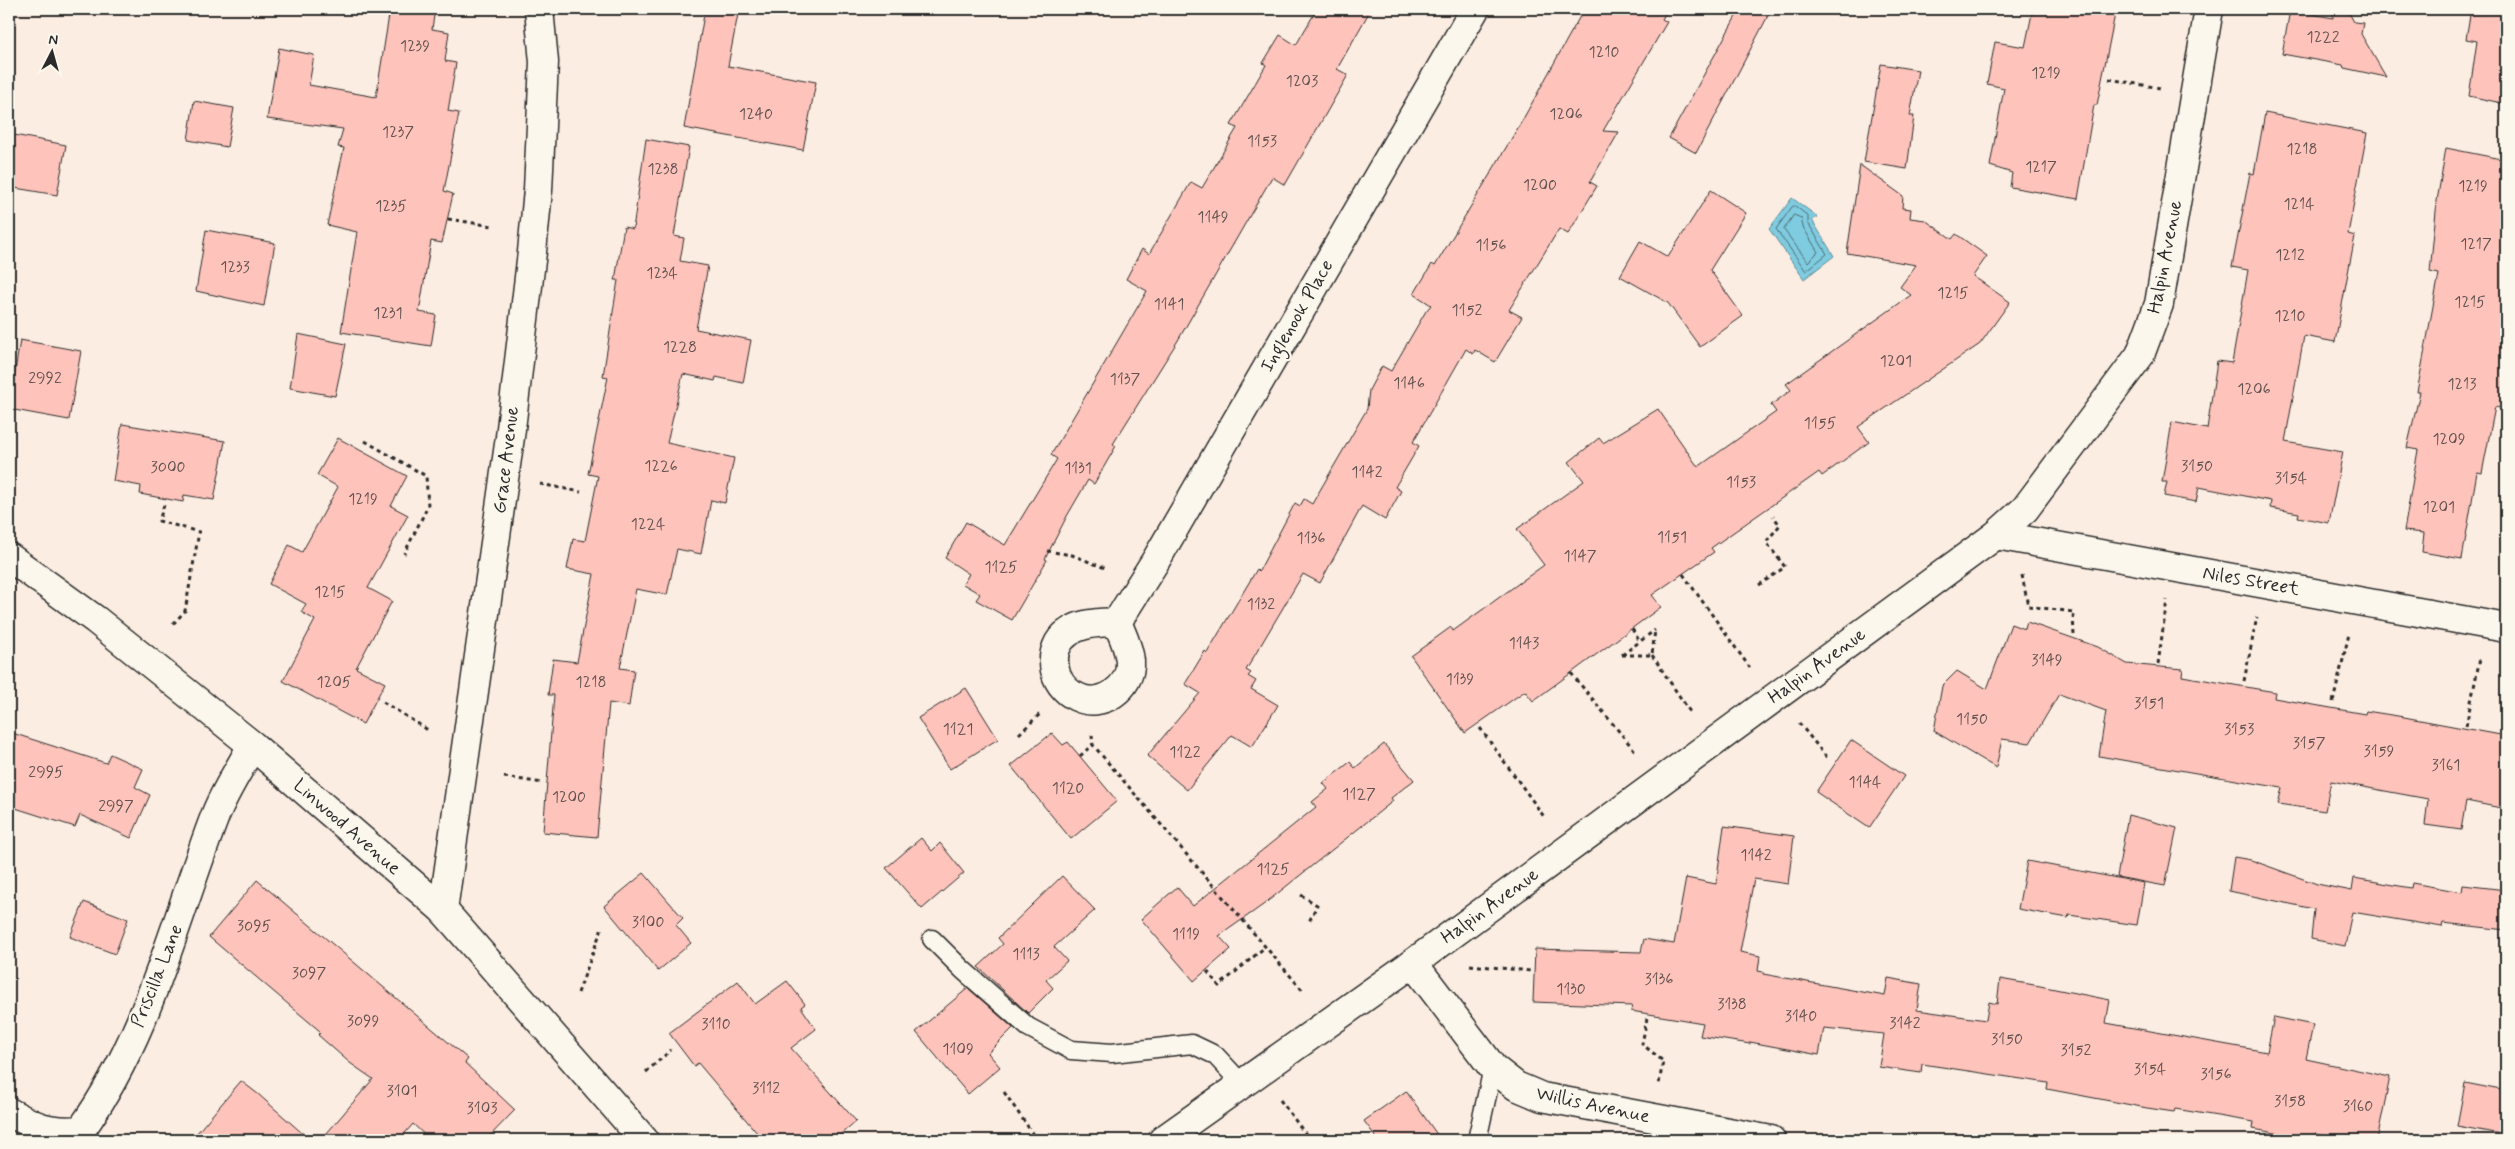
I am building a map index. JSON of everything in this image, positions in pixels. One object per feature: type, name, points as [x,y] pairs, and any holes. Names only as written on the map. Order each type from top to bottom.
[{"type":"street","name":"Grace Avenue","points":[[444,910],[507,454],[532,252],[538,190],[544,62],[539,9]]},
{"type":"street","name":"Inglenook Place","points":[[1117,622],[1160,552],[1476,9]]},
{"type":"street","name":"Halpin Avenue","points":[[1163,1140],[1414,963],[1996,535],[2025,509],[2140,355],[2159,304],[2209,9]]},
{"type":"street","name":"Niles Street","points":[[1996,535],[2506,628]]},
{"type":"street","name":"Linwood Avenue","points":[[9,557],[96,620],[252,745],[444,910],[644,1140]]},
{"type":"street","name":"Priscilla Lane","points":[[9,1112],[36,1127],[58,1132],[80,1130],[103,1099],[154,992],[216,814],[252,745]]},
{"type":"street","name":"Willis Avenue","points":[[1414,963],[1493,1068],[1516,1086],[1542,1097],[1771,1140]]},
{"type":"lane","points":[[932,939],[963,970],[1028,1027],[1071,1050],[1112,1053],[1192,1044],[1215,1055],[1242,1084]]},
{"type":"lane","points":[[1477,1140],[1493,1068]]},
{"type":"path","points":[[2109,79],[2194,94]]},
{"type":"path","points":[[448,219],[493,226]]},
{"type":"path","points":[[365,441],[426,476],[428,506],[404,554]]},
{"type":"path","points":[[540,484],[581,492]]},
{"type":"path","points":[[164,506],[159,522],[199,532],[184,611],[172,625]]},
{"type":"path","points":[[1759,585],[1785,567],[1766,542],[1780,525],[1774,516]]},
{"type":"path","points":[[1047,551],[1072,555],[1105,568]]},
{"type":"path","points":[[2021,567],[2028,606],[2073,612],[2074,636]]},
{"type":"path","points":[[1683,574],[1750,668]]},
{"type":"path","points":[[2158,664],[2168,594]]},
{"type":"path","points":[[2244,681],[2259,612]]},
{"type":"path","points":[[1632,629],[1640,642]]},
{"type":"path","points":[[2333,702],[2350,629]]},
{"type":"path","points":[[1652,655],[1622,655],[1655,630],[1652,655],[1690,712]]},
{"type":"path","points":[[2466,726],[2481,653]]},
{"type":"path","points":[[1571,673],[1636,752]]},
{"type":"path","points":[[1776,697],[1828,759]]},
{"type":"path","points":[[383,702],[428,730]]},
{"type":"path","points":[[1019,734],[1046,708]]},
{"type":"path","points":[[1091,727],[1093,744],[1304,992]]},
{"type":"path","points":[[1480,728],[1545,818]]},
{"type":"path","points":[[1080,756],[1093,744]]},
{"type":"path","points":[[504,777],[543,783]]},
{"type":"path","points":[[1301,895],[1317,905],[1308,924]]},
{"type":"path","points":[[578,992],[602,928]]},
{"type":"path","points":[[1207,971],[1219,986],[1265,947]]},
{"type":"path","points":[[1469,964],[1531,971]]},
{"type":"path","points":[[1647,1018],[1642,1044],[1663,1061],[1659,1084]]},
{"type":"path","points":[[646,1072],[671,1050]]},
{"type":"path","points":[[1004,1092],[1037,1140]]},
{"type":"path","points":[[1280,1100],[1310,1140]]},
{"type":"water","points":[[1792,198],[1818,217],[1812,220],[1834,256],[1804,279],[1769,229]]},
{"type":"building","points":[[390,9],[435,9],[432,29],[449,32],[445,61],[456,63],[448,111],[459,113],[444,191],[453,194],[442,243],[431,241],[419,312],[436,315],[431,346],[341,332],[357,232],[327,225],[344,148],[338,147],[343,129],[267,119],[279,48],[314,55],[309,85],[376,97]]},
{"type":"building","points":[[705,9],[739,9],[728,66],[816,82],[803,150],[684,128]]},
{"type":"building","points":[[1317,9],[1371,9],[1337,69],[1348,75],[1285,185],[1272,177],[1177,342],[1113,444],[1116,446],[1094,484],[1088,480],[1067,516],[1045,559],[1047,560],[1012,620],[976,600],[980,594],[963,584],[969,574],[945,558],[966,522],[1005,545],[1057,459],[1051,455],[1147,291],[1126,279],[1142,249],[1149,254],[1191,182],[1202,188],[1237,128],[1231,125],[1266,65],[1263,63],[1280,35],[1296,45]]},
{"type":"building","points":[[1584,9],[1668,9],[1662,19],[1667,22],[1603,131],[1619,132],[1590,182],[1597,186],[1568,234],[1559,229],[1509,310],[1522,317],[1495,362],[1475,350],[1473,354],[1466,349],[1413,442],[1419,446],[1395,487],[1401,491],[1385,520],[1362,506],[1320,583],[1303,574],[1246,670],[1251,673],[1248,676],[1256,681],[1251,689],[1278,705],[1252,747],[1232,735],[1187,790],[1147,756],[1200,693],[1185,684],[1205,651],[1207,653],[1257,569],[1259,571],[1295,503],[1300,506],[1304,499],[1312,504],[1367,409],[1369,390],[1382,366],[1391,371],[1431,305],[1414,294],[1432,264],[1435,266],[1522,121]]},
{"type":"building","points":[[1740,9],[1764,9],[1770,12],[1696,153],[1669,138]]},
{"type":"building","points":[[2033,9],[2116,9],[2097,105],[2094,105],[2078,199],[2010,187],[2012,173],[1990,166],[2004,88],[1987,84],[1995,42],[2025,47]]},
{"type":"building","points":[[2332,9],[2347,9],[2354,22],[2363,23],[2361,34],[2386,77],[2344,68],[2343,65],[2282,54],[2290,10],[2333,18]]},
{"type":"building","points":[[2471,9],[2506,9],[2506,104],[2469,96],[2477,41],[2466,39]]},
{"type":"building","points":[[1881,64],[1918,70],[1910,116],[1914,116],[1907,169],[1864,162]]},
{"type":"building","points":[[194,101],[234,108],[227,147],[188,140]]},
{"type":"building","points":[[2265,113],[2367,133],[2348,234],[2355,236],[2335,342],[2304,336],[2285,442],[2343,452],[2329,523],[2298,517],[2299,513],[2270,508],[2271,501],[2199,487],[2196,502],[2164,496],[2167,482],[2162,482],[2172,422],[2207,429],[2217,361],[2232,363],[2248,270],[2232,267],[2250,173],[2254,174]]},
{"type":"building","points":[[9,134],[66,145],[57,195],[9,187]]},
{"type":"building","points":[[646,139],[689,147],[674,236],[684,238],[680,261],[708,266],[696,329],[751,340],[743,383],[716,377],[715,381],[683,374],[667,443],[734,458],[725,503],[711,500],[701,554],[677,549],[667,595],[636,589],[620,668],[634,670],[629,706],[609,703],[597,837],[543,832],[554,695],[548,695],[553,659],[577,662],[594,574],[567,569],[573,539],[585,541],[598,476],[588,474],[608,377],[603,376],[618,280],[615,280],[624,227],[633,229]]},
{"type":"building","points":[[2446,148],[2506,160],[2506,409],[2495,407],[2482,473],[2477,472],[2462,559],[2422,552],[2424,533],[2404,531],[2418,450],[2407,448],[2420,392],[2417,392],[2439,274],[2430,272],[2437,201]]},
{"type":"building","points":[[1860,165],[1903,196],[1902,208],[1911,209],[1910,218],[1925,220],[1952,239],[1956,234],[1987,256],[1973,276],[2010,302],[1980,344],[1858,427],[1869,442],[1822,476],[1819,472],[1711,548],[1714,552],[1652,595],[1661,607],[1533,701],[1525,691],[1465,733],[1411,656],[1451,627],[1453,631],[1544,565],[1517,529],[1584,481],[1569,462],[1599,438],[1603,443],[1658,409],[1698,467],[1776,412],[1771,405],[1791,390],[1786,384],[1911,295],[1900,287],[1916,265],[1847,253]]},
{"type":"building","points":[[1711,190],[1746,213],[1710,270],[1743,316],[1700,347],[1668,303],[1620,276],[1640,241],[1668,257]]},
{"type":"building","points":[[206,230],[275,243],[264,306],[196,291]]},
{"type":"building","points":[[298,334],[346,344],[335,396],[290,388]]},
{"type":"building","points":[[20,340],[81,351],[69,420],[9,409]]},
{"type":"building","points":[[122,424],[225,441],[214,500],[184,495],[183,502],[140,494],[141,486],[113,481]]},
{"type":"building","points":[[338,438],[407,476],[391,506],[408,515],[368,588],[392,601],[356,668],[385,683],[363,724],[283,681],[315,620],[301,612],[306,604],[269,584],[289,545],[302,552],[338,487],[317,475]]},
{"type":"building","points":[[2027,622],[2098,647],[2127,664],[2183,669],[2182,676],[2275,692],[2274,698],[2365,714],[2366,711],[2404,717],[2506,736],[2506,809],[2466,801],[2461,830],[2425,825],[2428,799],[2331,781],[2325,811],[2278,804],[2282,788],[2099,756],[2106,711],[2059,694],[2030,743],[2002,739],[1996,768],[1934,731],[1942,686],[1957,671],[1987,689],[2011,624],[2024,629]]},
{"type":"building","points":[[966,688],[998,739],[950,769],[918,718]]},
{"type":"building","points":[[9,732],[106,763],[110,754],[143,769],[135,787],[150,795],[131,838],[80,815],[75,827],[9,806]]},
{"type":"building","points":[[1052,733],[1063,745],[1068,742],[1117,801],[1071,839],[1011,766]]},
{"type":"building","points":[[1851,740],[1904,776],[1869,828],[1816,792]]},
{"type":"building","points":[[1384,744],[1414,780],[1391,798],[1393,801],[1263,905],[1219,936],[1231,949],[1194,981],[1141,919],[1177,887],[1193,906],[1316,807],[1312,802],[1328,789],[1323,783],[1350,762],[1355,768]]},
{"type":"building","points":[[2128,815],[2177,828],[2165,886],[2117,877]]},
{"type":"building","points":[[1724,826],[1794,836],[1788,884],[1754,879],[1740,952],[1760,956],[1758,971],[1763,972],[1763,974],[1885,996],[1888,978],[1921,984],[1917,1010],[1986,1020],[1989,1002],[1997,1004],[2000,979],[2110,1000],[2106,1023],[2267,1052],[2274,1017],[2313,1025],[2306,1059],[2390,1077],[2377,1140],[2353,1140],[2316,1133],[2315,1140],[2253,1129],[2254,1122],[2175,1109],[2174,1112],[2147,1108],[2047,1089],[2048,1083],[1922,1064],[1921,1073],[1879,1067],[1884,1034],[1824,1028],[1819,1055],[1750,1042],[1750,1044],[1700,1036],[1703,1023],[1631,1011],[1632,1006],[1533,1002],[1535,949],[1641,952],[1644,939],[1674,944],[1686,878],[1716,884]]},
{"type":"building","points":[[921,838],[932,851],[940,843],[964,873],[922,909],[886,868]]},
{"type":"building","points":[[2234,857],[2251,860],[2317,884],[2352,891],[2354,878],[2411,888],[2412,883],[2462,892],[2463,885],[2506,890],[2506,930],[2443,923],[2442,927],[2352,912],[2345,946],[2311,939],[2314,909],[2229,891]]},
{"type":"building","points":[[2027,861],[2144,883],[2137,925],[2069,915],[2068,918],[2018,909]]},
{"type":"building","points":[[644,873],[683,918],[676,925],[691,943],[658,971],[604,906]]},
{"type":"building","points":[[1062,876],[1095,910],[1054,947],[1067,961],[1046,980],[1053,988],[1028,1013],[978,967],[1003,944],[998,938]]},
{"type":"building","points":[[257,880],[468,1059],[465,1063],[515,1110],[486,1140],[430,1140],[413,1124],[399,1140],[321,1140],[373,1079],[350,1063],[318,1035],[321,1032],[209,937]]},
{"type":"building","points":[[84,902],[128,919],[115,954],[70,937]]},
{"type":"building","points":[[738,981],[755,1004],[787,981],[805,1004],[801,1007],[816,1029],[791,1048],[856,1121],[834,1140],[763,1140],[698,1063],[694,1066],[669,1033]]},
{"type":"building","points":[[968,988],[1013,1028],[988,1053],[1000,1067],[968,1094],[916,1032]]},
{"type":"building","points":[[241,1081],[258,1094],[310,1140],[191,1140]]},
{"type":"building","points":[[2465,1083],[2506,1091],[2500,1134],[2457,1126]]},
{"type":"building","points":[[1406,1091],[1441,1140],[1378,1140],[1364,1121]]}]
